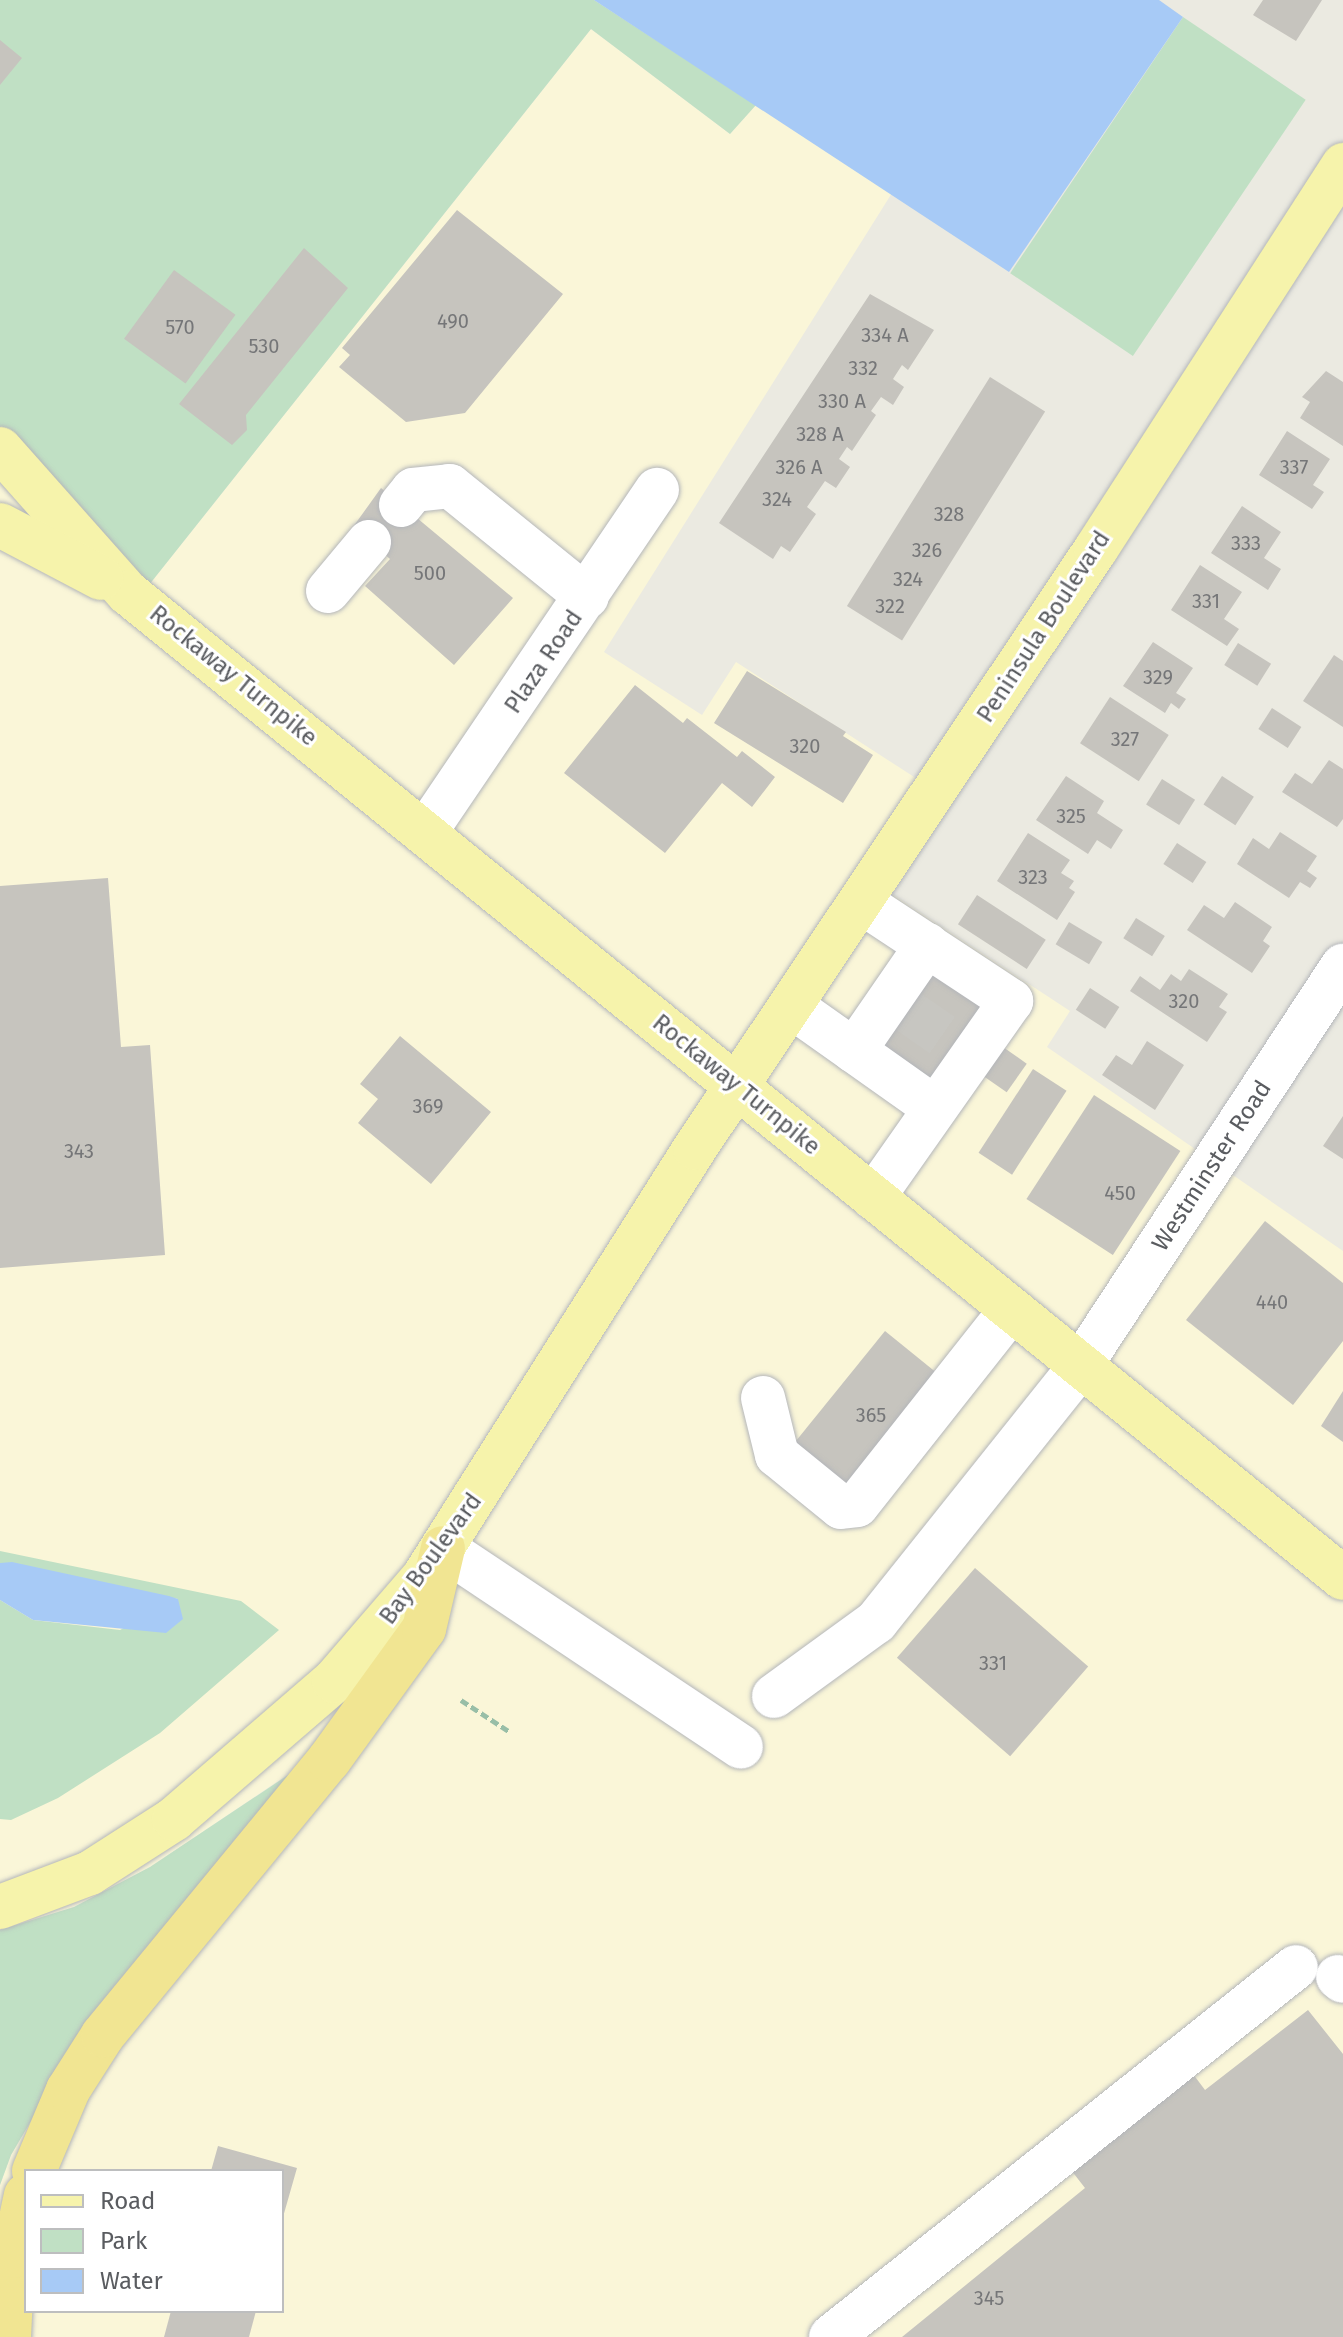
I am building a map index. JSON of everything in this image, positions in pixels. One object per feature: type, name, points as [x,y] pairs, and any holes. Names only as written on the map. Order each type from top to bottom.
[{"type":"highway","points":[[35,2169],[68,2090],[103,2035],[329,1760],[424,1629],[443,1548]]},
{"type":"highway","points":[[9,2337],[13,2256],[24,2204]]},
{"type":"main road","name":"Peninsula Boulevard","points":[[739,1086],[1343,165]]},
{"type":"main road","name":"Rockaway Turnpike","points":[[0,449],[128,593],[426,831],[1343,1578]]},
{"type":"main road","name":"Rockaway Turnpike","points":[[0,525],[128,593]]},
{"type":"main road","name":"Bay Boulevard","points":[[0,1907],[90,1873],[174,1819],[334,1681],[443,1548],[739,1086]]},
{"type":"street","points":[[401,505],[413,490],[450,486],[587,597]]},
{"type":"street","name":"Plaza Road","points":[[426,831],[657,490]]},
{"type":"street","points":[[328,591],[369,542]]},
{"type":"street","points":[[861,902],[1011,1001],[966,1051],[935,1108],[873,1197]]},
{"type":"street","points":[[854,1051],[898,1005],[927,945]]},
{"type":"street","name":"Westminster Road","points":[[774,1696],[876,1622],[1080,1366],[1343,966]]},
{"type":"street","points":[[791,1006],[935,1108]]},
{"type":"street","points":[[763,1398],[777,1455],[841,1507],[857,1505],[1011,1310]]},
{"type":"street","points":[[443,1548],[741,1747]]},
{"type":"street","points":[[831,2337],[1296,1967]]},
{"type":"path","points":[[461,1700],[510,1732]]},
{"type":"shaded area","points":[[591,29],[730,134],[756,105],[892,193],[604,652],[702,715],[736,662],[939,793],[877,884],[1070,1011],[1047,1047],[1343,1251],[1343,2337],[0,2337],[0,2185],[11,2155],[78,2041],[320,1753],[150,1867],[74,1907],[0,1930],[0,439],[141,595]]},
{"type":"green space","points":[[0,0],[594,0],[756,105],[730,134],[591,29],[141,595],[0,439]]},
{"type":"green space","points":[[1183,17],[1306,100],[1133,356],[1010,273]]},
{"type":"green space","points":[[0,1551],[241,1601],[279,1630],[160,1733],[58,1798],[11,1820],[0,1819],[0,1600],[33,1620],[120,1630],[178,1599],[0,1563]]},
{"type":"green space","points":[[324,1751],[78,2041],[11,2155],[0,2185],[0,1930],[74,1907],[150,1867]]},
{"type":"water","points":[[594,0],[1159,0],[1183,17],[1009,272]]},
{"type":"water","points":[[12,1562],[178,1599],[183,1619],[166,1633],[33,1620],[0,1600],[0,1563]]},
{"type":"building","points":[[1263,0],[1322,0],[1296,41],[1253,15]]},
{"type":"building","points":[[0,40],[22,58],[0,85]]},
{"type":"building","points":[[457,210],[563,294],[465,413],[406,422],[339,367],[350,355],[342,348]]},
{"type":"building","points":[[304,248],[348,288],[246,415],[247,430],[232,445],[179,404]]},
{"type":"building","points":[[174,270],[235,315],[186,383],[124,339]]},
{"type":"building","points":[[870,294],[934,330],[908,370],[902,365],[893,379],[904,387],[893,405],[881,397],[871,411],[876,415],[852,451],[847,447],[839,459],[850,467],[836,488],[825,481],[807,507],[816,514],[790,552],[781,546],[773,559],[719,523]]},
{"type":"building","points":[[1326,371],[1343,382],[1343,446],[1300,418],[1310,402],[1302,397]]},
{"type":"building","points":[[990,377],[1045,411],[902,640],[847,606]]},
{"type":"building","points":[[1287,431],[1330,459],[1313,485],[1324,492],[1312,509],[1259,475]]},
{"type":"building","points":[[381,488],[513,598],[454,665],[365,586],[390,559],[353,527]]},
{"type":"building","points":[[1242,506],[1281,532],[1264,558],[1281,569],[1268,590],[1211,553]]},
{"type":"building","points":[[1200,565],[1242,592],[1224,619],[1239,629],[1227,646],[1171,610]]},
{"type":"building","points":[[1153,642],[1193,668],[1176,693],[1186,699],[1179,709],[1171,703],[1165,713],[1123,686]]},
{"type":"building","points":[[1238,643],[1271,664],[1257,686],[1224,665]]},
{"type":"building","points":[[1334,655],[1343,661],[1343,727],[1303,701]]},
{"type":"building","points":[[747,671],[846,732],[843,736],[873,755],[843,803],[714,723]]},
{"type":"building","points":[[635,685],[683,723],[687,718],[737,757],[742,751],[775,777],[752,807],[722,783],[665,853],[564,773]]},
{"type":"building","points":[[1110,697],[1169,735],[1139,781],[1080,743]]},
{"type":"building","points":[[1272,708],[1301,727],[1288,748],[1258,729]]},
{"type":"building","points":[[1329,760],[1343,769],[1343,819],[1337,827],[1282,792],[1295,773],[1312,784]]},
{"type":"building","points":[[1066,776],[1104,801],[1097,813],[1123,830],[1111,849],[1097,840],[1088,854],[1036,820]]},
{"type":"building","points":[[1222,776],[1254,797],[1235,825],[1203,805]]},
{"type":"building","points":[[1162,779],[1195,800],[1179,825],[1146,804]]},
{"type":"building","points":[[1280,832],[1317,856],[1307,871],[1317,878],[1310,888],[1300,882],[1289,898],[1237,864],[1253,838],[1269,849]]},
{"type":"building","points":[[1028,833],[1070,860],[1061,873],[1074,881],[1069,888],[1075,892],[1057,920],[997,881]]},
{"type":"building","points":[[1177,843],[1206,862],[1193,883],[1163,864]]},
{"type":"building","points":[[108,878],[121,1047],[150,1045],[165,1255],[0,1268],[0,886]]},
{"type":"building","points":[[977,895],[1046,940],[1027,969],[958,924]]},
{"type":"building","points":[[1235,902],[1272,927],[1263,941],[1270,946],[1252,973],[1187,930],[1204,905],[1224,918]]},
{"type":"building","points":[[1136,918],[1165,936],[1152,956],[1123,938]]},
{"type":"building","points":[[1069,922],[1102,942],[1089,964],[1056,944]]},
{"type":"building","points":[[940,959],[993,993],[933,1086],[880,1051]]},
{"type":"building","points":[[1189,969],[1228,994],[1219,1007],[1227,1012],[1207,1042],[1130,991],[1140,976],[1160,990],[1171,974],[1181,981]]},
{"type":"building","points":[[1090,988],[1119,1007],[1105,1029],[1076,1010]]},
{"type":"building","points":[[400,1036],[491,1112],[431,1184],[358,1123],[378,1099],[360,1084]]},
{"type":"building","points":[[1147,1041],[1184,1065],[1155,1110],[1102,1075],[1116,1055],[1132,1065]]},
{"type":"building","points":[[1003,1047],[1027,1064],[1007,1092],[983,1076]]},
{"type":"building","points":[[1033,1069],[1067,1091],[1012,1175],[979,1153]]},
{"type":"building","points":[[1094,1095],[1180,1151],[1113,1255],[1026,1199]]},
{"type":"building","points":[[1343,1116],[1343,1159],[1323,1146]]},
{"type":"building","points":[[1265,1221],[1343,1283],[1343,1341],[1293,1405],[1186,1320]]},
{"type":"building","points":[[885,1331],[946,1381],[855,1494],[793,1444]]},
{"type":"building","points":[[1343,1391],[1343,1442],[1321,1426]]},
{"type":"building","points":[[975,1568],[1088,1666],[1010,1756],[897,1658]]},
{"type":"building","points":[[1308,2010],[1343,2054],[1343,2337],[902,2337],[1085,2188],[1071,2170],[1193,2074],[1205,2090]]},
{"type":"building","points":[[218,2146],[297,2168],[284,2214],[284,2169],[212,2169]]},
{"type":"building","points":[[170,2313],[255,2313],[249,2337],[164,2337]]},
{"type":"tunnel","points":[[906,1010],[958,1046]]}]
